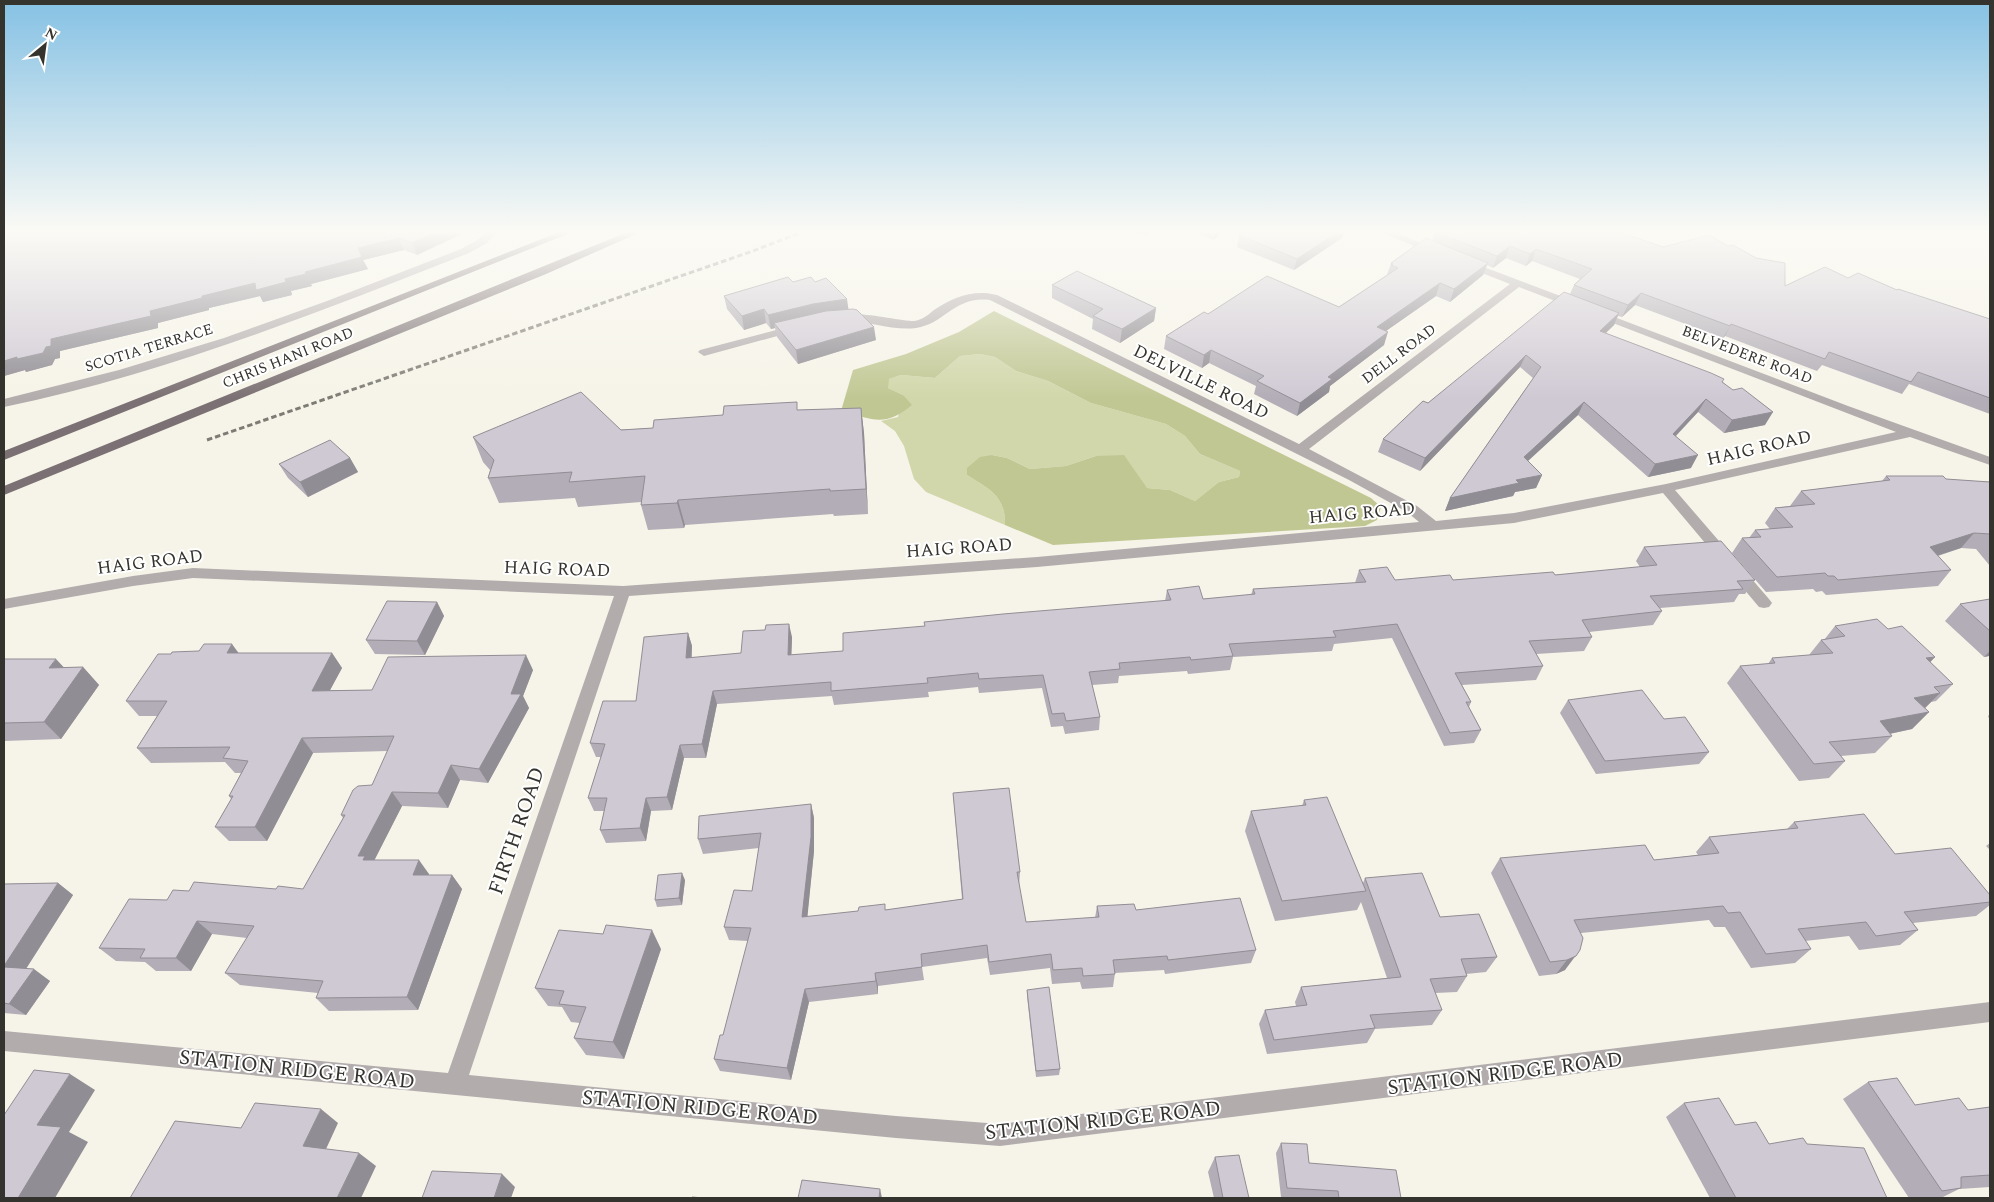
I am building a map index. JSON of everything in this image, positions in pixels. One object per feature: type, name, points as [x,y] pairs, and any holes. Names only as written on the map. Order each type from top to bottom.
[{"type":"main road","name":"CHRIS HANI ROAD","points":[[4,456],[429,287]]},
{"type":"main road","name":"CHRIS HANI ROAD","points":[[4,491],[505,287]]},
{"type":"street","name":"SCOTIA TERRACE","points":[[4,403],[86,383],[194,352],[370,287]]},
{"type":"street","name":"DELL ROAD","points":[[1300,450],[1513,287]]},
{"type":"street","name":"BELVEDERE ROAD","points":[[1529,287],[1909,433],[1990,461]]},
{"type":"street","name":"DELVILLE ROAD","points":[[837,318],[854,317],[897,324],[917,325],[971,295],[980,294],[993,297],[1300,450],[1412,509],[1432,525]]},
{"type":"street","points":[[704,352],[809,324]]},
{"type":"street","name":"HAIG ROAD","points":[[4,604],[133,581],[193,573],[622,591],[1037,562],[1514,518],[1666,488],[1909,433]]},
{"type":"street","points":[[1666,488],[1764,604]]},
{"type":"street","name":"FIRTH ROAD","points":[[455,1085],[622,591]]},
{"type":"street","name":"STATION RIDGE ROAD","points":[[4,1041],[1000,1136],[1990,1012]]},
{"type":"green space","points":[[994,311],[1371,498],[1381,507],[1377,520],[1365,526],[1053,545],[1005,525],[1003,507],[995,494],[967,475],[967,468],[980,457],[992,455],[1007,458],[1030,469],[1066,466],[1096,456],[1124,455],[1147,488],[1170,490],[1195,501],[1219,482],[1239,477],[1240,471],[1200,454],[1185,436],[1166,424],[1091,403],[1048,381],[1016,371],[995,357],[980,354],[960,356],[935,378],[901,375],[889,379],[888,388],[903,395],[912,405],[894,417],[878,420],[841,411],[853,370],[906,354],[959,332]]},
{"type":"green space","points":[[980,354],[995,357],[1016,371],[1048,381],[1091,403],[1166,424],[1185,436],[1200,454],[1240,471],[1239,477],[1219,482],[1195,501],[1170,490],[1147,488],[1096,456],[1066,466],[1030,469],[1007,458],[992,455],[967,475],[995,494],[1003,507],[1005,525],[926,492],[914,479],[904,446],[895,431],[881,421],[898,417],[903,395],[888,388],[888,379],[901,375],[935,378],[960,356]]},
{"type":"building","points":[[4,287],[238,287],[150,311],[151,316],[51,339],[51,346],[46,347],[43,353],[4,361]]},
{"type":"building","points":[[256,287],[267,287],[256,290]]},
{"type":"building","points":[[754,287],[835,287],[847,299],[813,304],[768,315],[764,309],[742,316],[724,296]]},
{"type":"building","points":[[1056,287],[1111,287],[1156,308],[1122,329],[1093,316],[1103,309]]},
{"type":"building","points":[[1250,287],[1293,287],[1339,307],[1369,287],[1434,287],[1377,327],[1388,332],[1328,377],[1332,379],[1300,403],[1257,381],[1264,376],[1211,350],[1204,355],[1166,336],[1204,312],[1208,314]]},
{"type":"building","points":[[1580,287],[1890,287],[1898,289],[1990,319],[1990,398],[1918,372],[1911,382],[1829,352],[1825,359],[1641,293],[1628,305]]},
{"type":"building","points":[[1564,292],[1619,313],[1600,331],[1724,379],[1722,382],[1733,390],[1742,388],[1773,412],[1732,420],[1706,399],[1673,434],[1698,455],[1655,464],[1584,402],[1524,457],[1542,475],[1516,480],[1519,483],[1450,498],[1541,367],[1526,355],[1425,458],[1383,439],[1423,401],[1428,403]]},
{"type":"building","points":[[857,310],[874,327],[796,350],[774,323],[826,311]]},
{"type":"building","points":[[581,392],[621,430],[653,428],[654,420],[723,415],[724,406],[797,402],[797,410],[861,408],[866,489],[830,491],[830,489],[678,500],[677,503],[641,505],[645,476],[569,482],[572,472],[488,478],[494,460],[473,437]]},
{"type":"building","points":[[330,440],[350,458],[300,482],[279,464]]},
{"type":"building","points":[[1886,476],[1943,476],[1946,479],[1990,482],[1990,534],[1974,533],[1930,547],[1951,570],[1838,580],[1834,576],[1828,576],[1825,573],[1777,577],[1742,538],[1761,537],[1755,530],[1793,527],[1775,508],[1815,504],[1801,491],[1890,480]]},
{"type":"building","points":[[1721,541],[1755,580],[1737,581],[1743,589],[1650,596],[1662,611],[1582,620],[1592,637],[1529,641],[1543,666],[1455,673],[1471,702],[1466,702],[1481,730],[1450,733],[1397,624],[1333,631],[1336,637],[1229,644],[1233,656],[1191,660],[1190,657],[1119,663],[1120,669],[1089,672],[1100,717],[1066,721],[1064,713],[1052,714],[1043,675],[979,679],[978,673],[927,678],[928,683],[831,691],[831,682],[713,691],[702,744],[680,745],[667,797],[646,798],[640,828],[600,830],[607,798],[588,798],[605,744],[590,743],[603,701],[636,701],[644,637],[688,633],[686,658],[741,653],[743,631],[765,630],[766,625],[789,624],[788,655],[843,651],[843,633],[925,626],[924,622],[1003,614],[1171,600],[1167,590],[1199,586],[1203,599],[1255,594],[1253,589],[1366,582],[1359,570],[1387,567],[1395,580],[1450,575],[1453,580],[1553,572],[1555,575],[1657,565],[1644,547]]},
{"type":"building","points":[[1990,599],[1990,631],[1960,604]]},
{"type":"building","points":[[387,601],[437,602],[417,641],[366,640]]},
{"type":"building","points":[[1877,619],[1888,629],[1902,626],[1935,657],[1926,658],[1953,684],[1934,687],[1940,693],[1914,698],[1929,712],[1880,721],[1892,736],[1829,742],[1845,761],[1814,764],[1740,666],[1775,663],[1772,658],[1833,653],[1821,640],[1845,636],[1835,626]]},
{"type":"building","points":[[204,644],[232,644],[227,653],[332,653],[312,691],[372,690],[388,657],[526,655],[511,694],[521,694],[479,769],[451,765],[438,793],[392,792],[358,856],[365,856],[363,860],[419,860],[413,875],[452,875],[407,997],[316,998],[323,981],[225,973],[254,926],[197,921],[176,958],[140,958],[145,949],[99,948],[129,899],[167,900],[173,890],[189,891],[194,882],[276,889],[278,886],[303,889],[345,815],[341,815],[353,790],[358,786],[372,785],[394,736],[302,738],[255,827],[215,827],[233,796],[229,796],[248,761],[223,758],[230,747],[137,748],[167,701],[126,701],[158,654],[199,651]]},
{"type":"building","points":[[4,659],[56,659],[49,668],[83,667],[44,722],[4,723]]},
{"type":"building","points":[[1642,690],[1664,719],[1685,717],[1709,752],[1605,761],[1568,700]]},
{"type":"building","points":[[1009,788],[1020,872],[1017,872],[1026,922],[1099,917],[1097,906],[1134,904],[1136,910],[1240,898],[1256,950],[1168,960],[1167,956],[1113,960],[1115,974],[1083,976],[1082,968],[1053,970],[1051,954],[989,962],[987,945],[921,954],[922,967],[875,973],[876,981],[805,989],[787,1068],[714,1059],[720,1035],[723,1035],[751,928],[724,927],[734,890],[752,891],[761,833],[698,839],[699,816],[811,804],[811,837],[802,917],[858,911],[859,907],[885,904],[885,910],[963,899],[953,793]]},
{"type":"building","points":[[1327,797],[1366,891],[1282,901],[1251,811],[1306,805],[1304,800]]},
{"type":"building","points":[[1864,814],[1895,854],[1951,848],[1990,895],[1990,902],[1904,912],[1918,930],[1876,936],[1866,922],[1798,929],[1811,949],[1766,954],[1740,912],[1728,913],[1723,906],[1574,920],[1583,938],[1580,950],[1576,956],[1567,960],[1550,962],[1500,858],[1645,845],[1654,860],[1719,853],[1709,837],[1798,828],[1794,822]]},
{"type":"building","points":[[682,873],[679,898],[655,900],[658,875]]},
{"type":"building","points":[[1422,873],[1440,917],[1479,914],[1497,957],[1461,959],[1467,976],[1430,979],[1442,1010],[1370,1015],[1375,1028],[1274,1040],[1265,1010],[1307,1005],[1301,987],[1401,977],[1365,878]]},
{"type":"building","points":[[58,883],[4,966],[4,884]]},
{"type":"building","points":[[606,925],[652,930],[613,1042],[574,1038],[586,1007],[559,1004],[564,991],[535,988],[559,930],[603,934]]},
{"type":"building","points":[[4,967],[34,969],[9,1004],[4,1003]]},
{"type":"building","points":[[1049,987],[1060,1069],[1036,1071],[1027,990]]},
{"type":"building","points":[[34,1070],[70,1074],[37,1125],[61,1127],[18,1198],[4,1198],[4,1115]]},
{"type":"building","points":[[1897,1078],[1915,1105],[1959,1098],[1968,1110],[1990,1107],[1990,1175],[1961,1177],[1961,1188],[1942,1191],[1868,1082]]},
{"type":"building","points":[[1719,1098],[1735,1125],[1756,1122],[1769,1144],[1803,1138],[1807,1144],[1864,1148],[1887,1198],[1736,1198],[1684,1103]]},
{"type":"building","points":[[255,1103],[321,1109],[303,1146],[359,1153],[337,1198],[130,1198],[175,1121],[241,1128]]},
{"type":"building","points":[[1281,1143],[1307,1144],[1309,1163],[1396,1170],[1401,1198],[1339,1198],[1338,1191],[1287,1188]]},
{"type":"building","points":[[1239,1155],[1249,1198],[1223,1198],[1215,1157]]},
{"type":"building","points":[[432,1171],[502,1174],[494,1198],[422,1198]]},
{"type":"building","points":[[802,1180],[880,1189],[879,1198],[798,1198]]},
{"type":"railway","points":[[207,440],[649,287]]}]
